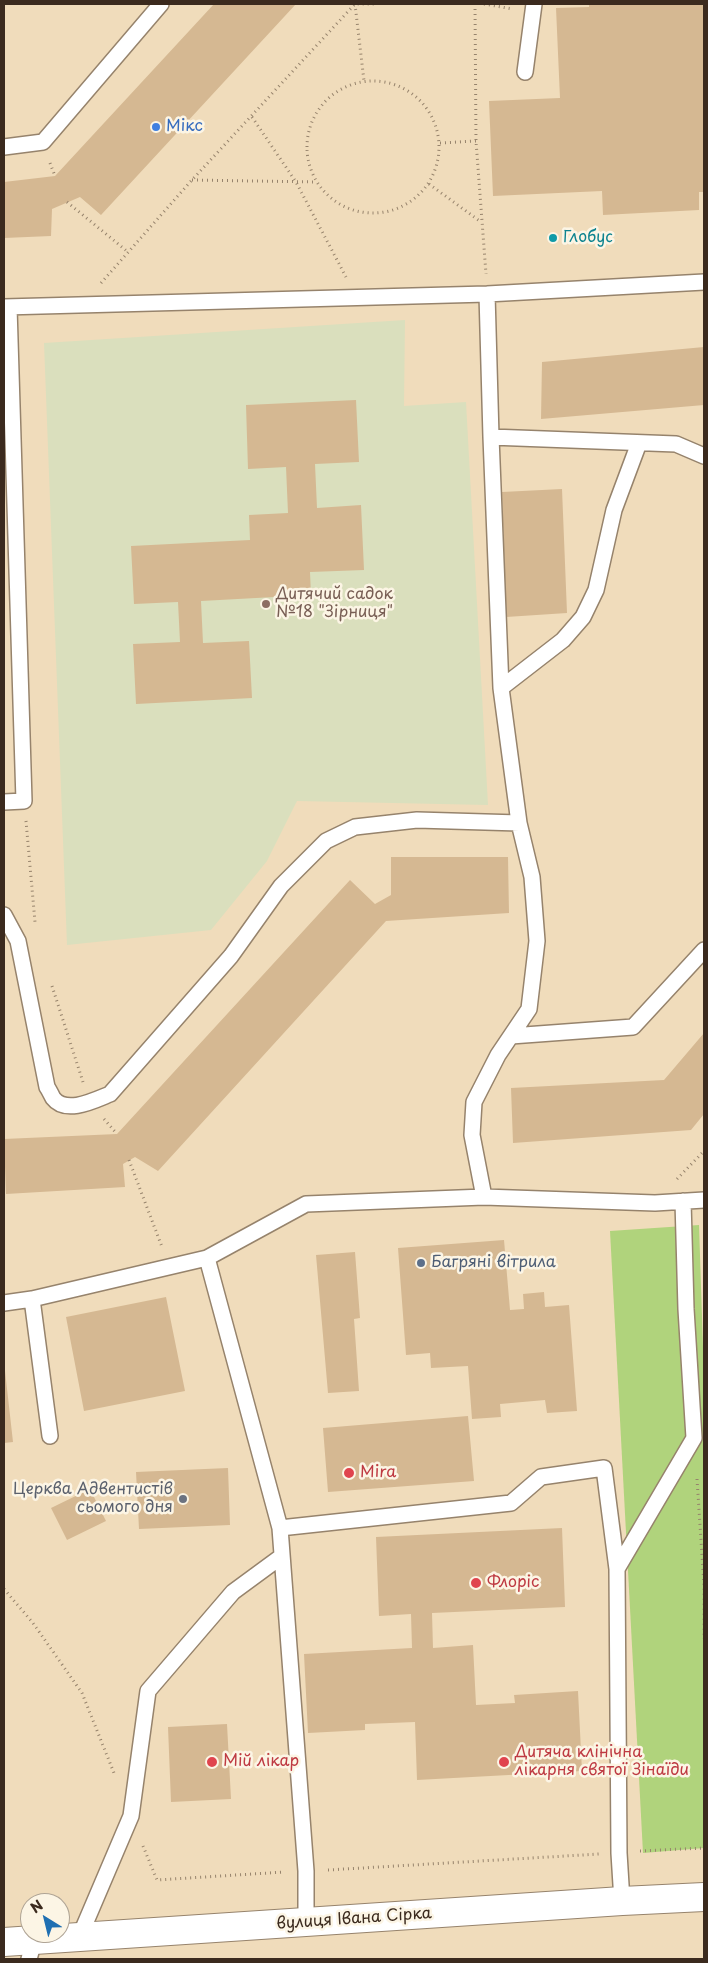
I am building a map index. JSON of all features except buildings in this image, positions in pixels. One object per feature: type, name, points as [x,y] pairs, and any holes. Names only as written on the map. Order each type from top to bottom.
[{"type":"street","name":"вулиця Івана Сірка","points":[[4,1942],[31,1950],[79,1938],[622,1900],[704,1896]]},
{"type":"lane","points":[[4,146],[43,142],[161,4]]},
{"type":"lane","points":[[525,72],[534,4]]},
{"type":"lane","points":[[4,802],[24,801],[6,307],[487,294],[704,282]]},
{"type":"lane","points":[[484,1197],[472,1135],[474,1102],[498,1055],[529,1009],[537,941],[532,877],[519,823],[500,688],[487,294]]},
{"type":"lane","points":[[491,437],[676,444],[704,456]]},
{"type":"lane","points":[[500,688],[563,640],[583,617],[596,590],[614,510],[639,443]]},
{"type":"lane","points":[[4,915],[18,941],[47,1087],[54,1100],[68,1106],[90,1103],[110,1094],[232,956],[282,886],[326,841],[355,826],[417,820],[519,823]]},
{"type":"lane","points":[[511,1036],[633,1027],[704,950]]},
{"type":"lane","points":[[4,1302],[32,1299],[207,1258],[306,1204],[484,1197],[655,1203],[704,1200]]},
{"type":"lane","points":[[617,1569],[694,1438],[686,1309],[683,1201]]},
{"type":"lane","points":[[207,1258],[280,1528],[306,1871],[306,1922]]},
{"type":"lane","points":[[32,1299],[50,1436]]},
{"type":"lane","points":[[280,1528],[511,1503],[541,1477],[604,1468],[617,1569],[619,1853],[622,1900]]},
{"type":"lane","points":[[79,1938],[132,1816],[148,1691],[233,1592],[282,1556]]},
{"type":"path","points":[[355,4],[364,81]]},
{"type":"path","points":[[82,304],[192,180],[355,4],[377,4]]},
{"type":"path","points":[[475,4],[476,141],[487,294]]},
{"type":"path","points":[[364,81],[386,81],[406,88],[424,102],[435,121],[440,142],[438,164],[429,184],[413,200],[394,210],[372,214],[350,210],[331,199],[317,182],[308,162],[307,140],[313,119],[325,100],[343,88],[364,81]]},
{"type":"path","points":[[252,117],[296,182],[357,298]]},
{"type":"path","points":[[440,142],[476,141]]},
{"type":"path","points":[[192,180],[317,182]]},
{"type":"path","points":[[429,184],[481,222]]},
{"type":"path","points":[[67,202],[128,252]]},
{"type":"path","points":[[24,801],[35,927]]},
{"type":"path","points":[[51,983],[90,1103],[118,1134]]},
{"type":"path","points":[[655,1203],[704,1151]]},
{"type":"path","points":[[129,1160],[169,1267]]},
{"type":"path","points":[[694,1438],[704,1586],[704,1638]]},
{"type":"shaded area","name":"Дитячий садок №18 \"Зірниця\"","points":[[405,320],[404,406],[466,402],[488,805],[297,801],[267,861],[211,930],[67,945],[44,343]]},
{"type":"green space","points":[[699,1225],[704,1378],[704,1848],[643,1853],[610,1231]]},
{"type":"place","name":"Мікс","points":[[156,127]]},
{"type":"place","name":"Глобус","points":[[553,238]]},
{"type":"place","name":"Дитячий садок №18 \"Зірниця\"","points":[[266,604]]},
{"type":"place","name":"Багряні вітрила","points":[[421,1263]]},
{"type":"place","name":"Mira","points":[[349,1473]]},
{"type":"place","name":"Церква Адвентистів сьомого дня","points":[[183,1499]]},
{"type":"place","name":"Флоріс","points":[[476,1583]]},
{"type":"place","name":"Мій лікар","points":[[212,1762]]},
{"type":"place","name":"Дитяча клінічна лікарня святої Зінаїди","points":[[504,1762]]}]
